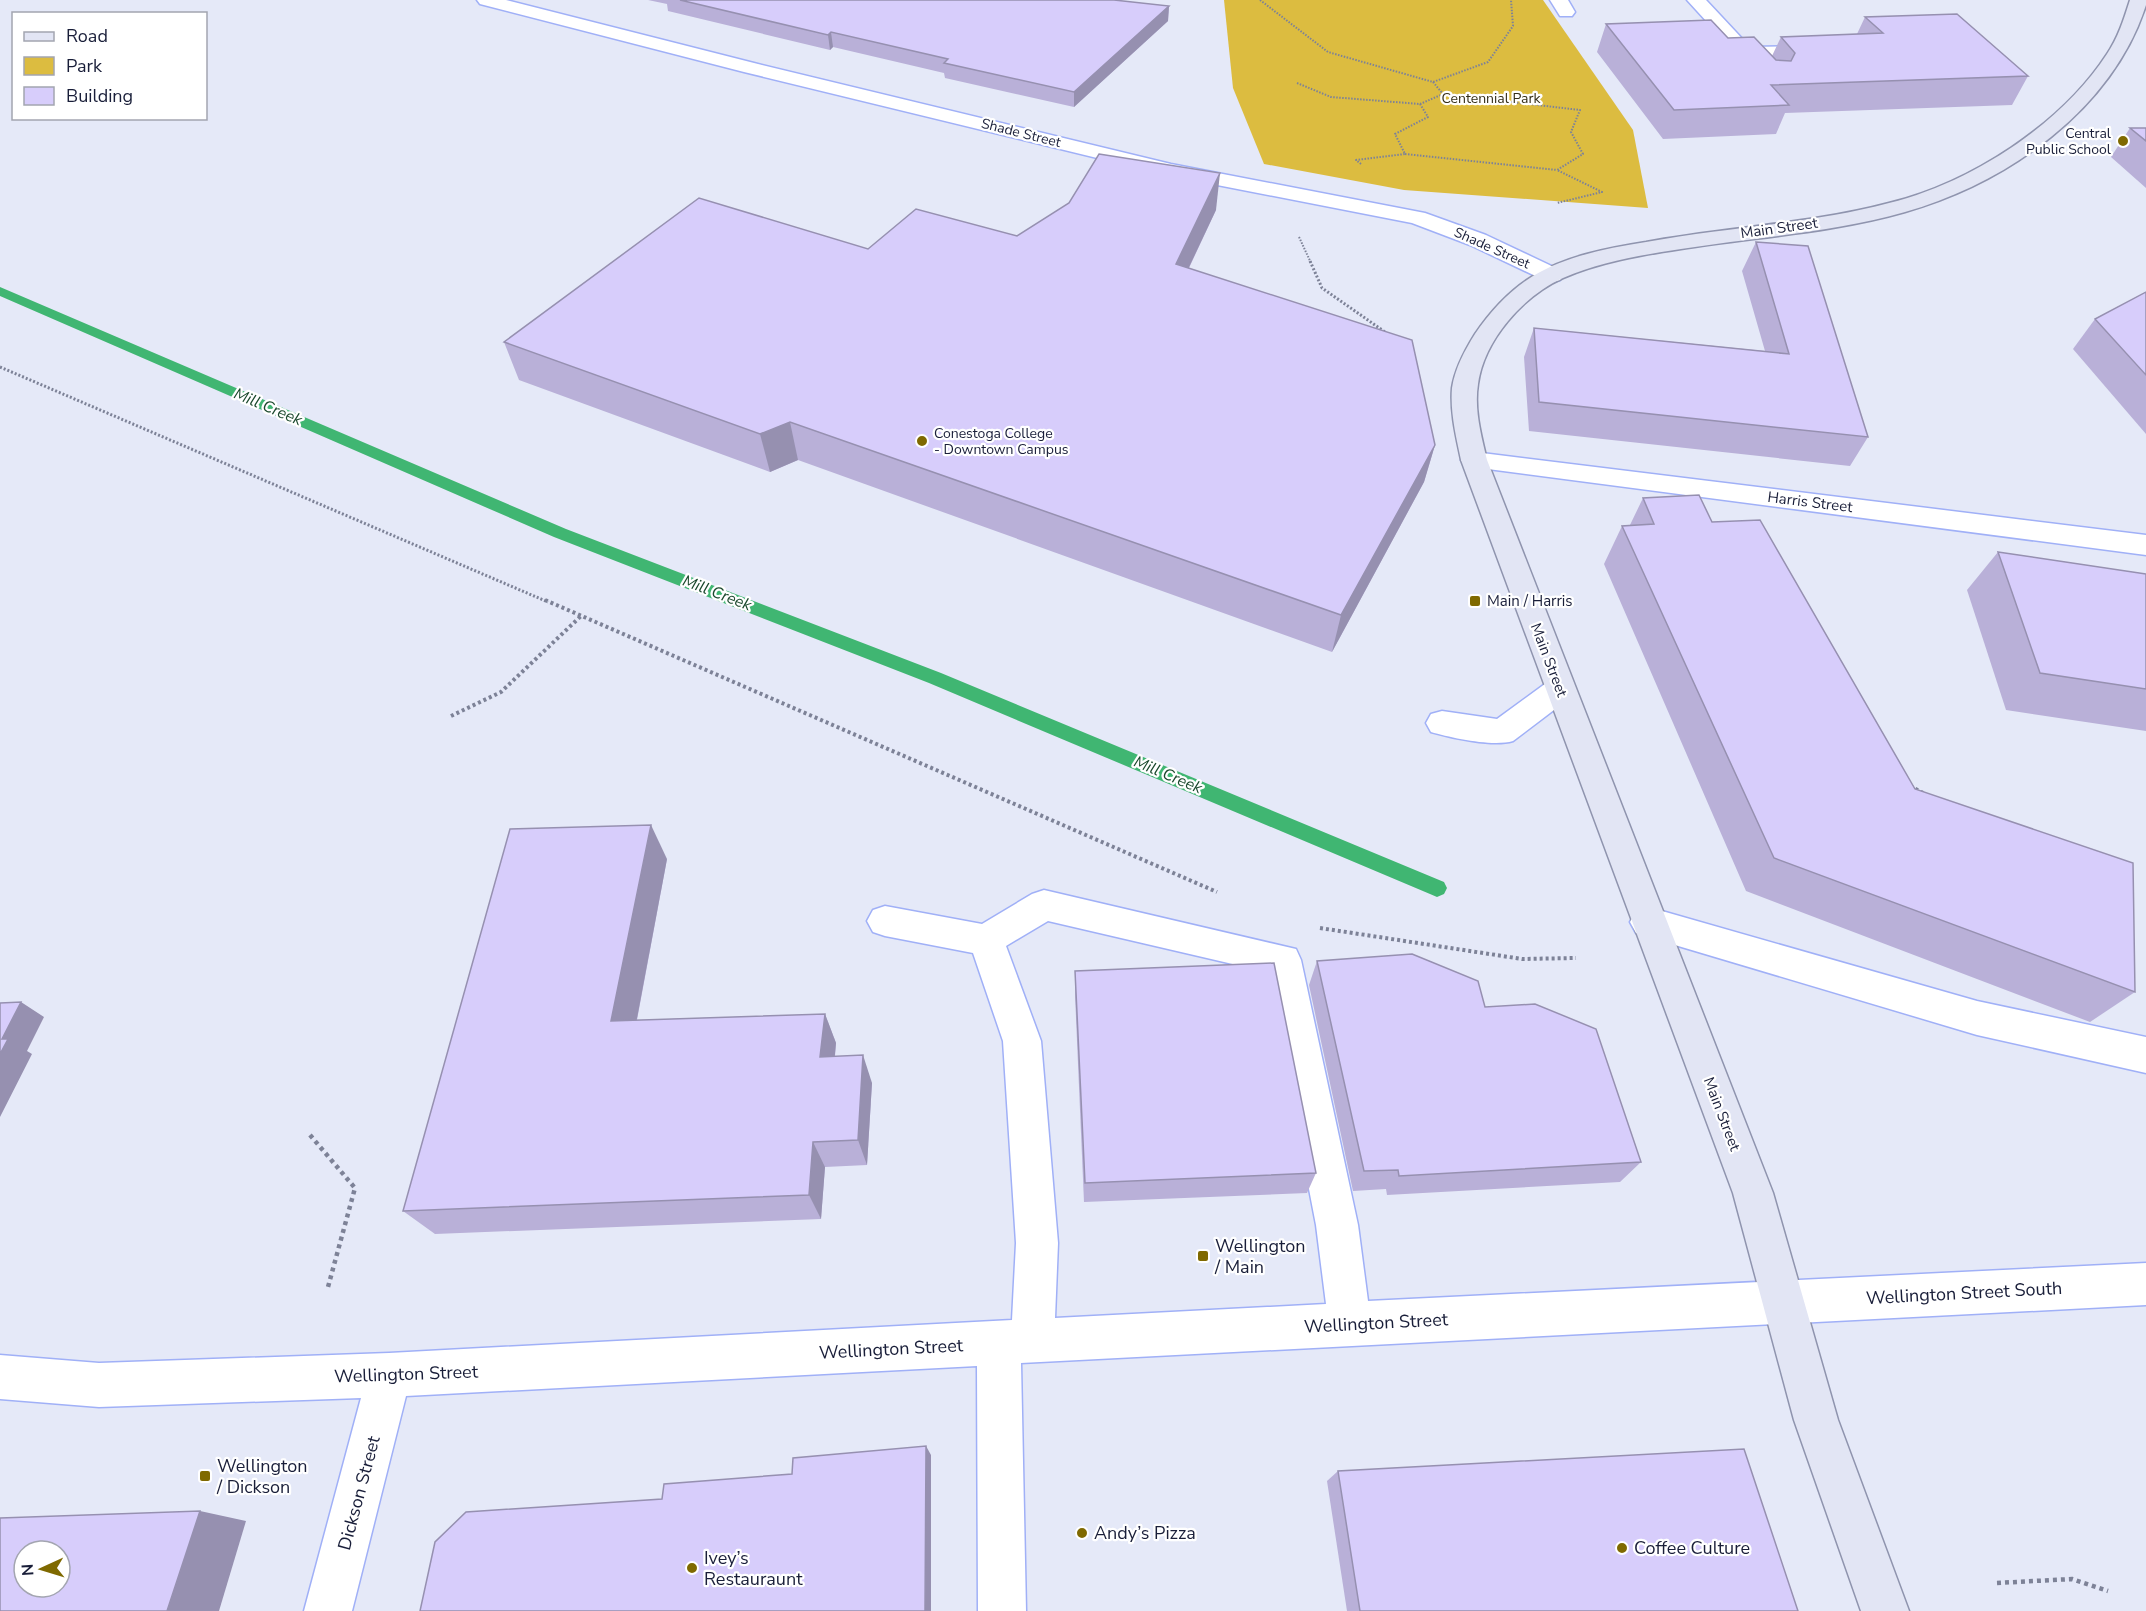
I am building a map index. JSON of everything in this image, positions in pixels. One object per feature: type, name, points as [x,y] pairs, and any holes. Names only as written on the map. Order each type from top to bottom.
[{"type":"main road","name":"Main Street","points":[[1885,1611],[1815,1420],[1753,1193],[1474,460],[1467,431],[1467,376],[1487,332],[1514,302],[1552,275],[1623,251],[1857,216],[1898,207],[1961,185],[1984,173],[2028,144],[2082,96],[2112,61],[2127,34],[2139,0]]},
{"type":"street","name":"Shade Street","points":[[486,0],[1171,171],[1279,193],[1377,209],[1439,224],[1552,275]]},
{"type":"street","points":[[1696,0],[1758,68]]},
{"type":"street","points":[[1745,53],[1839,50]]},
{"type":"street","name":"Harris Street","points":[[1474,460],[2146,545]]},
{"type":"street","points":[[1442,723],[1502,732],[1560,689]]},
{"type":"street","points":[[885,921],[986,940],[1044,905],[1283,960],[1337,1225],[1350,1324]]},
{"type":"street","points":[[1648,922],[1977,1018],[2146,1056]]},
{"type":"street","points":[[986,940],[1022,1041],[1037,1243],[1016,1342],[1002,1611]]},
{"type":"street","name":"Wellington Street South","points":[[1782,1301],[2146,1284]]},
{"type":"street","name":"Wellington Street","points":[[0,1377],[99,1385],[389,1375],[1782,1301]]},
{"type":"street","name":"Dickson Street","points":[[328,1611],[389,1375]]},
{"type":"path","points":[[1260,0],[1328,52],[1433,82],[1443,94]]},
{"type":"path","points":[[1433,82],[1488,62],[1513,26],[1511,0]]},
{"type":"path","points":[[1298,83],[1331,97],[1420,104],[1443,94],[1580,110],[1570,132],[1583,154],[1557,170]]},
{"type":"path","points":[[1405,154],[1395,134],[1428,117],[1420,104]]},
{"type":"path","points":[[1365,167],[1356,160],[1405,154],[1557,170],[1602,192],[1557,203]]},
{"type":"path","points":[[1279,193],[1322,288],[1385,332]]},
{"type":"path","points":[[0,367],[1221,894]]},
{"type":"path","points":[[451,716],[501,692],[581,616]]},
{"type":"path","points":[[1900,780],[1930,797]]},
{"type":"path","points":[[1310,924],[1522,959],[1576,958]]},
{"type":"path","points":[[310,1135],[355,1188],[328,1287]]},
{"type":"path","points":[[1997,1583],[2072,1579],[2108,1591]]},
{"type":"green space","name":"Centennial Park","points":[[1224,0],[1543,0],[1633,130],[1648,208],[1404,190],[1264,164],[1233,88]]},
{"type":"building","points":[[680,0],[1114,0],[1169,6],[1074,92],[944,63],[948,59],[831,32],[828,35]]},
{"type":"building","points":[[1957,14],[2028,76],[1771,85],[1789,105],[1674,110],[1606,24],[1711,20],[1728,38],[1754,37],[1776,60],[1791,61],[1795,53],[1781,37],[1883,33],[1865,17]]},
{"type":"building","points":[[2130,128],[2146,128],[2146,141]]},
{"type":"building","points":[[1099,154],[1220,173],[1176,264],[1412,340],[1435,445],[1341,615],[790,422],[760,434],[504,342],[699,198],[868,249],[916,209],[1017,236],[1069,203]]},
{"type":"building","points":[[1756,242],[1808,246],[1868,437],[1539,402],[1534,328],[1789,354]]},
{"type":"building","points":[[2146,292],[2146,375],[2095,319]]},
{"type":"building","points":[[1699,495],[1712,522],[1760,520],[1915,789],[2133,863],[2135,992],[1774,858],[1622,526],[1654,524],[1643,498]]},
{"type":"building","points":[[1998,552],[2146,574],[2146,689],[2040,673]]},
{"type":"building","points":[[651,825],[611,1021],[825,1014],[820,1057],[863,1055],[858,1140],[813,1142],[809,1195],[403,1211],[510,829]]},
{"type":"building","points":[[1412,954],[1478,981],[1485,1007],[1535,1004],[1596,1029],[1641,1162],[1399,1176],[1398,1170],[1364,1171],[1317,961]]},
{"type":"building","points":[[1274,963],[1316,1173],[1085,1183],[1075,971]]},
{"type":"building","points":[[21,1002],[2,1039],[8,1039],[0,1054],[0,1003]]},
{"type":"building","points":[[926,1446],[925,1611],[420,1611],[435,1542],[466,1512],[662,1499],[664,1484],[792,1474],[793,1458]]},
{"type":"building","points":[[1744,1449],[1798,1611],[1360,1611],[1338,1471]]},
{"type":"building","points":[[200,1511],[167,1611],[0,1611],[0,1518]]},
{"type":"waterway","name":"Mill Creek","points":[[0,291],[560,533],[935,678],[1437,888]]},
{"type":"place","name":"Central Public School","points":[[2123,141]]},
{"type":"place","name":"Conestoga College - Downtown Campus","points":[[922,441]]},
{"type":"place","name":"Main / Harris","points":[[1475,601]]},
{"type":"place","name":"Wellington / Main","points":[[1203,1256]]},
{"type":"place","name":"Wellington / Dickson","points":[[205,1476]]},
{"type":"place","name":"Andy’s Pizza","points":[[1082,1533]]},
{"type":"place","name":"Coffee Culture","points":[[1622,1548]]},
{"type":"place","name":"Ivey’s Restauraunt","points":[[692,1568]]}]
